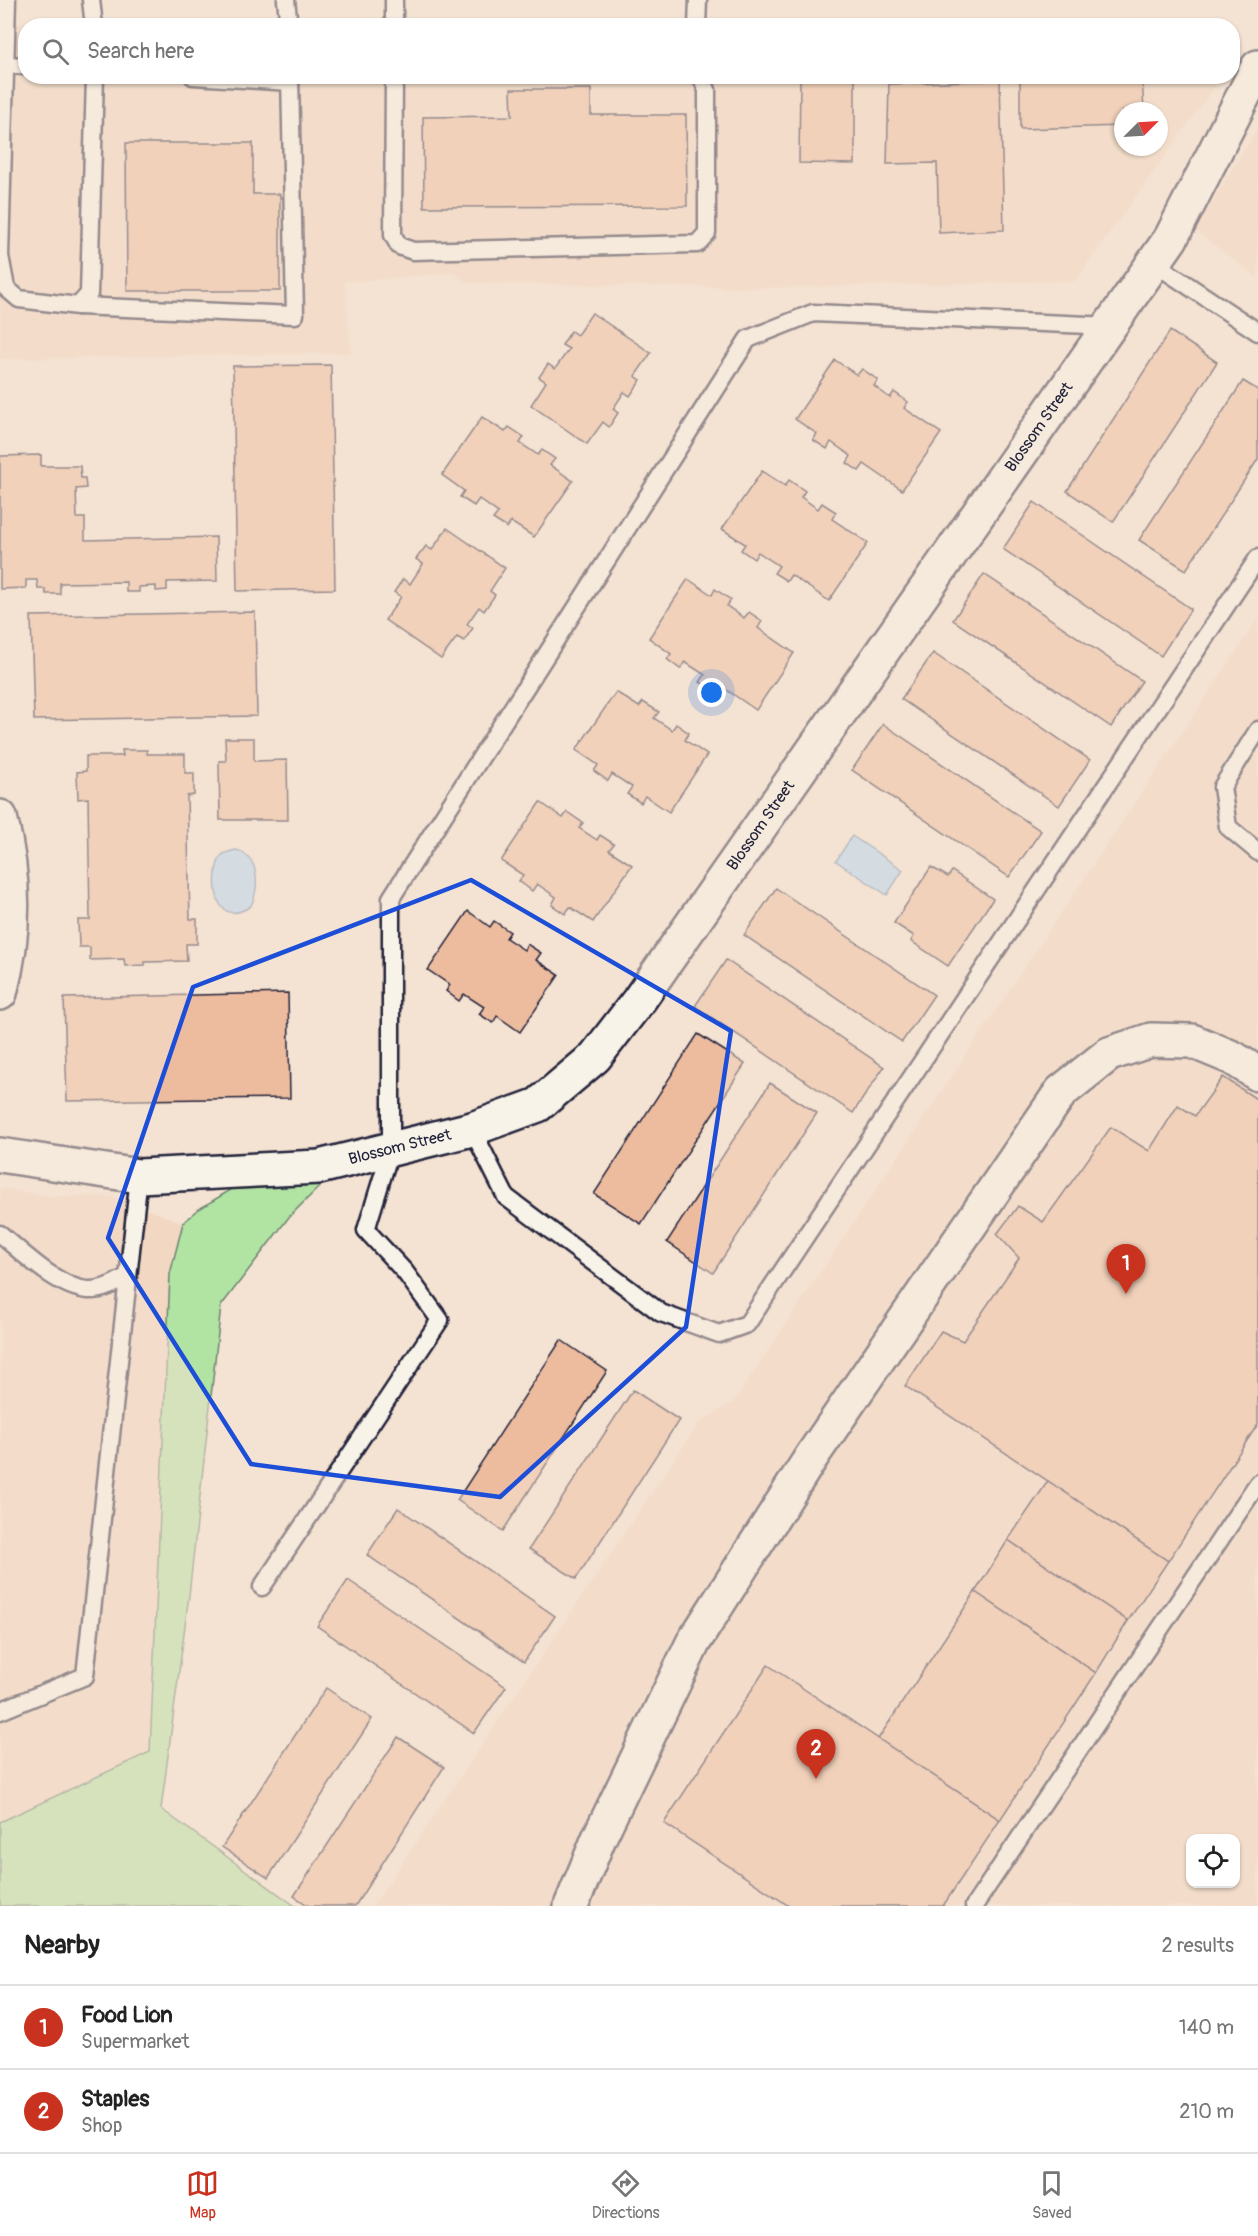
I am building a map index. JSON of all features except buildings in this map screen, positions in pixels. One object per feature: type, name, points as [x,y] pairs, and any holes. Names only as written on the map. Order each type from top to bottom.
[{"type":"street","name":"Blossom Street","points":[[0,1155],[139,1176],[319,1167],[472,1128],[538,1105],[595,1057],[646,990],[1171,238],[1258,67]]},
{"type":"street","points":[[0,817],[12,878],[6,903],[10,948],[0,993]]},
{"type":"street","points":[[571,1906],[599,1838],[693,1642],[812,1456],[1061,1092],[1109,1054],[1151,1040],[1192,1041],[1233,1058],[1258,1074]]},
{"type":"lane","points":[[8,0],[0,256],[6,288],[19,299],[78,306],[295,315],[290,84]]},
{"type":"lane","points":[[91,0],[93,18]]},
{"type":"lane","points":[[286,0],[288,18]]},
{"type":"lane","points":[[394,0],[394,18]]},
{"type":"lane","points":[[697,18],[698,0]]},
{"type":"lane","points":[[6,65],[18,66]]},
{"type":"lane","points":[[78,306],[89,294],[95,84]]},
{"type":"lane","points":[[394,84],[393,235],[399,246],[413,251],[697,244],[707,233],[707,90],[704,84]]},
{"type":"lane","points":[[1154,263],[1258,332]]},
{"type":"lane","points":[[261,1587],[440,1320],[405,1272],[366,1230],[392,1149],[392,898],[748,339],[813,313],[1111,326]]},
{"type":"lane","points":[[472,1128],[506,1197],[661,1313],[719,1334],[747,1324],[1258,558]]},
{"type":"lane","points":[[1258,730],[1222,787],[1227,827],[1258,852]]},
{"type":"lane","points":[[0,1711],[85,1676],[139,1176]]},
{"type":"lane","points":[[0,1234],[40,1267],[60,1279],[87,1290],[111,1286],[128,1276]]},
{"type":"lane","points":[[974,1906],[1258,1483]]},
{"type":"highlighted area","points":[[471,880],[731,1031],[686,1327],[500,1497],[251,1464],[108,1238],[193,987]]},
{"type":"shaded area","points":[[0,20],[18,22],[18,84],[1217,84],[1168,152],[1168,102],[1114,102],[1114,156],[1165,156],[1075,281],[765,288],[465,283],[454,273],[345,282],[351,353],[0,359]]},
{"type":"shaded area","points":[[1258,127],[1258,278],[1194,230]]},
{"type":"shaded area","points":[[1258,619],[1258,1906],[373,1906],[698,1424],[734,1401]]},
{"type":"shaded area","points":[[0,1188],[51,1196],[111,1196],[183,1223],[170,1274],[150,1752],[0,1822]]},
{"type":"green space","points":[[326,1180],[289,1217],[221,1306],[189,1595],[161,1809],[295,1906],[0,1906],[0,1822],[150,1752],[170,1274],[183,1223],[199,1209],[232,1189]]},
{"type":"water","points":[[852,836],[903,870],[887,895],[836,861]]},
{"type":"water","points":[[236,850],[249,858],[256,873],[256,890],[251,906],[237,912],[227,911],[220,905],[215,882],[222,855]]},
{"type":"place","name":"Food Lion","points":[[1126,1294]]},
{"type":"place","name":"Staples","points":[[816,1779]]}]
